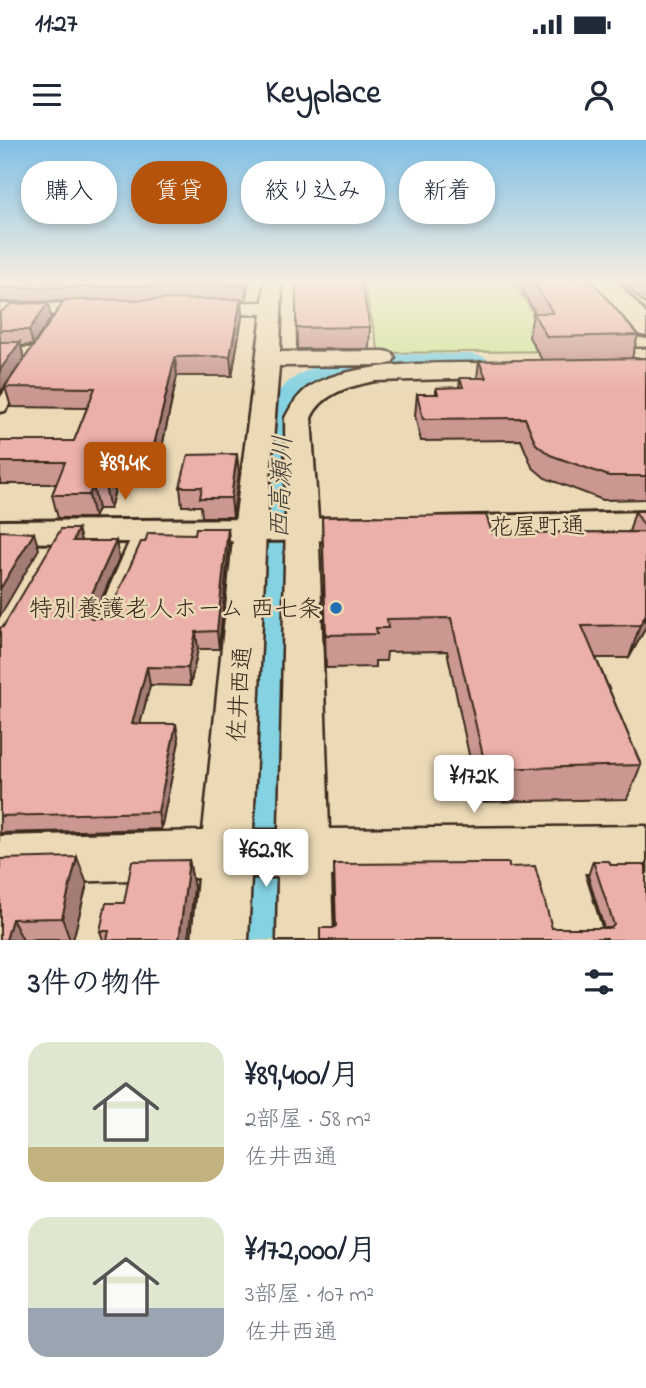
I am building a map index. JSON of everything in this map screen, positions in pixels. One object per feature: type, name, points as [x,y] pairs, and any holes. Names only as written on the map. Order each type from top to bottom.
[{"type":"street","name":"佐井西通","points":[[220,940],[228,853],[277,530],[267,359],[271,318]]},
{"type":"street","points":[[305,940],[304,853],[277,530],[301,408],[319,391],[353,378],[393,371],[646,356]]},
{"type":"street","points":[[267,359],[552,363],[646,369]]},
{"type":"street","name":"花屋町通","points":[[0,532],[54,543],[143,531],[646,523]]},
{"type":"street","points":[[0,860],[228,853],[646,849]]},
{"type":"street","points":[[551,851],[577,940]]},
{"type":"lane","points":[[0,352],[42,346],[0,408]]},
{"type":"lane","points":[[102,627],[143,531]]},
{"type":"green space","points":[[371,318],[536,318],[557,351],[379,353]]},
{"type":"building","points":[[0,318],[37,318],[29,330],[0,330]]},
{"type":"building","points":[[52,318],[237,318],[230,356],[175,357],[150,462],[112,464],[105,486],[93,486],[89,495],[52,495],[65,462],[0,462],[0,441],[74,441],[95,388],[5,387]]},
{"type":"building","points":[[296,318],[368,318],[370,327],[296,328]]},
{"type":"building","points":[[536,318],[624,318],[638,335],[547,337]]},
{"type":"building","points":[[0,342],[20,342],[0,370]]},
{"type":"building","points":[[646,358],[646,476],[609,476],[550,455],[536,444],[525,418],[423,419],[417,394],[438,394],[436,388],[463,387],[460,378],[486,378],[479,361]]},
{"type":"building","points":[[237,454],[231,498],[200,498],[202,487],[180,487],[188,455]]},
{"type":"building","points":[[635,511],[646,511],[646,529]]},
{"type":"building","points":[[486,515],[492,533],[646,532],[646,614],[640,625],[582,626],[641,765],[486,769],[451,618],[387,619],[388,628],[376,628],[377,634],[326,635],[322,517]]},
{"type":"building","points":[[196,528],[228,528],[217,631],[196,632],[188,668],[147,667],[132,724],[176,724],[158,812],[0,816],[0,628],[61,529],[78,529],[73,541],[116,541],[85,609],[91,618],[105,618],[141,542],[145,542],[148,533],[195,534]]},
{"type":"building","points":[[0,531],[34,533],[0,589]]},
{"type":"building","points":[[77,857],[62,918],[12,919],[6,940],[0,940],[0,859]]},
{"type":"building","points":[[189,860],[179,940],[107,940],[109,931],[100,931],[106,903],[124,903],[132,861]]},
{"type":"building","points":[[593,861],[609,861],[611,865],[646,865],[646,940],[320,940],[320,928],[336,926],[334,864],[509,863],[509,867],[535,866],[552,928],[611,928],[614,925]]},
{"type":"waterway","name":"西高瀬川","points":[[459,365],[473,360]]},
{"type":"waterway","name":"西高瀬川","points":[[266,940],[283,413],[297,394],[316,381],[340,372],[396,365],[472,365]]},
{"type":"place","name":"特別養護老人ホーム 西七条","points":[[336,608]]}]
